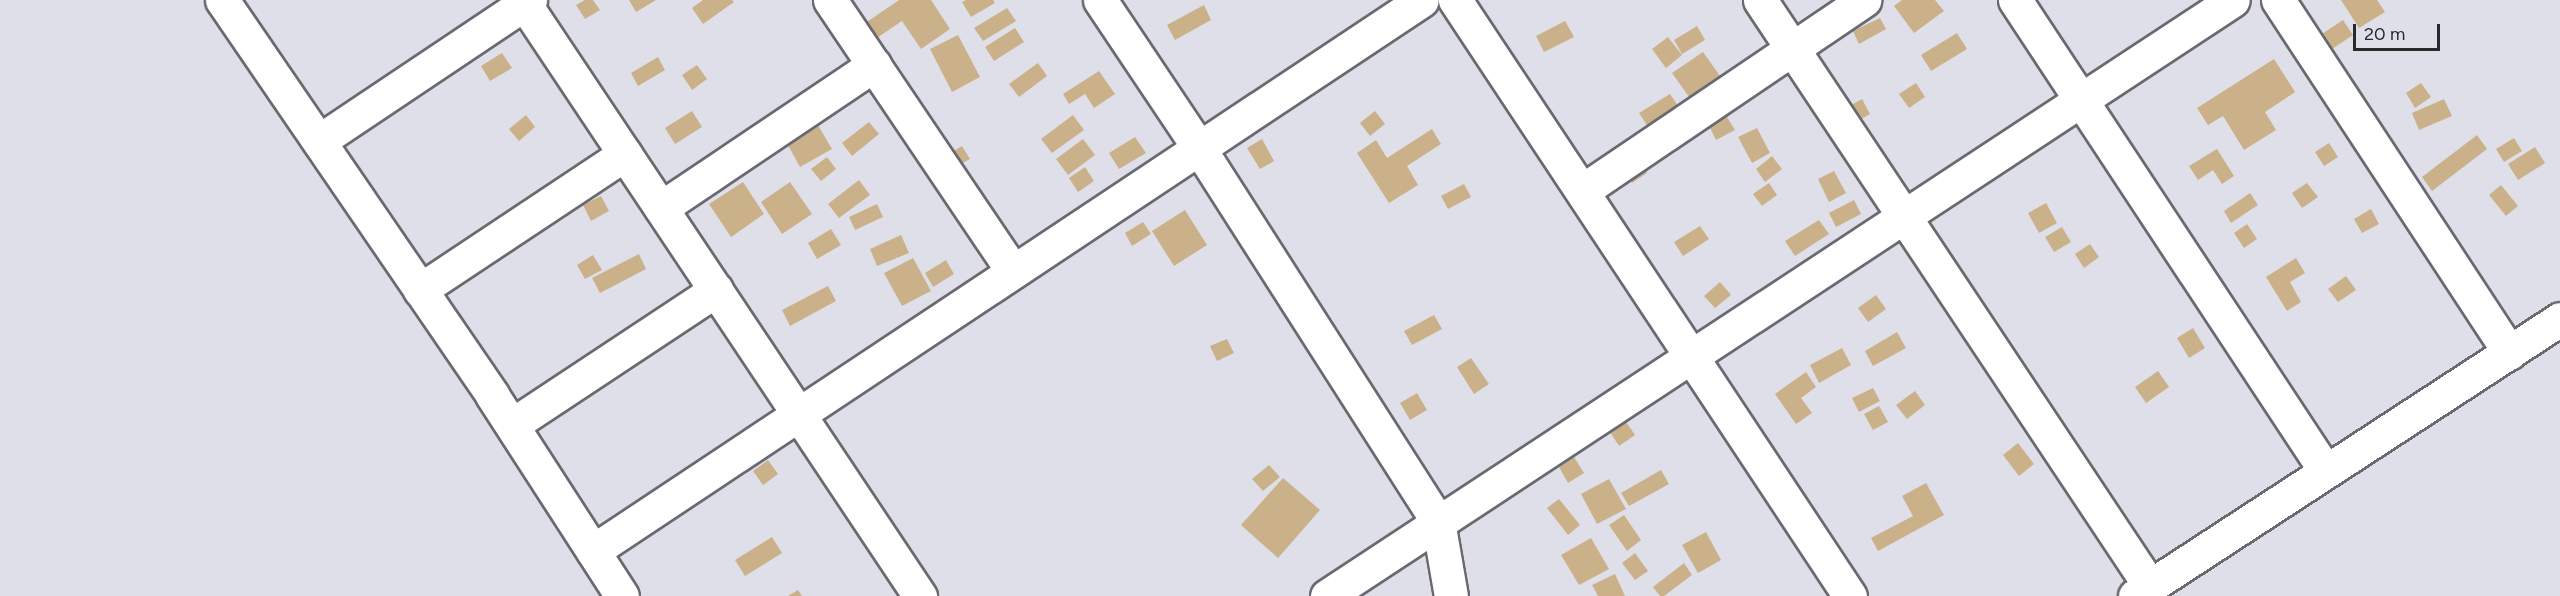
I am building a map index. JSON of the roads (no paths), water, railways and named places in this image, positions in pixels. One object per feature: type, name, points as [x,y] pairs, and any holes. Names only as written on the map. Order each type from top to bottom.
[{"type":"street","points":[[222,0],[512,425],[622,596]]},
{"type":"street","points":[[830,0],[1013,270]]},
{"type":"street","points":[[1100,0],[1199,148],[1438,521],[1451,596]]},
{"type":"street","points":[[593,551],[1422,0]]},
{"type":"street","points":[[1455,0],[1850,596]]},
{"type":"street","points":[[1760,0],[1904,218],[2143,591],[2325,470],[2560,319]]},
{"type":"street","points":[[1582,191],[1864,0]]},
{"type":"street","points":[[2015,0],[2325,470]]},
{"type":"street","points":[[1327,596],[2233,0]]},
{"type":"street","points":[[2278,0],[2510,353]]},
{"type":"street","points":[[319,141],[525,1],[920,596]]},
{"type":"street","points":[[661,207],[874,65]]},
{"type":"street","points":[[420,290],[625,154]]},
{"type":"street","points":[[512,425],[716,290]]}]
